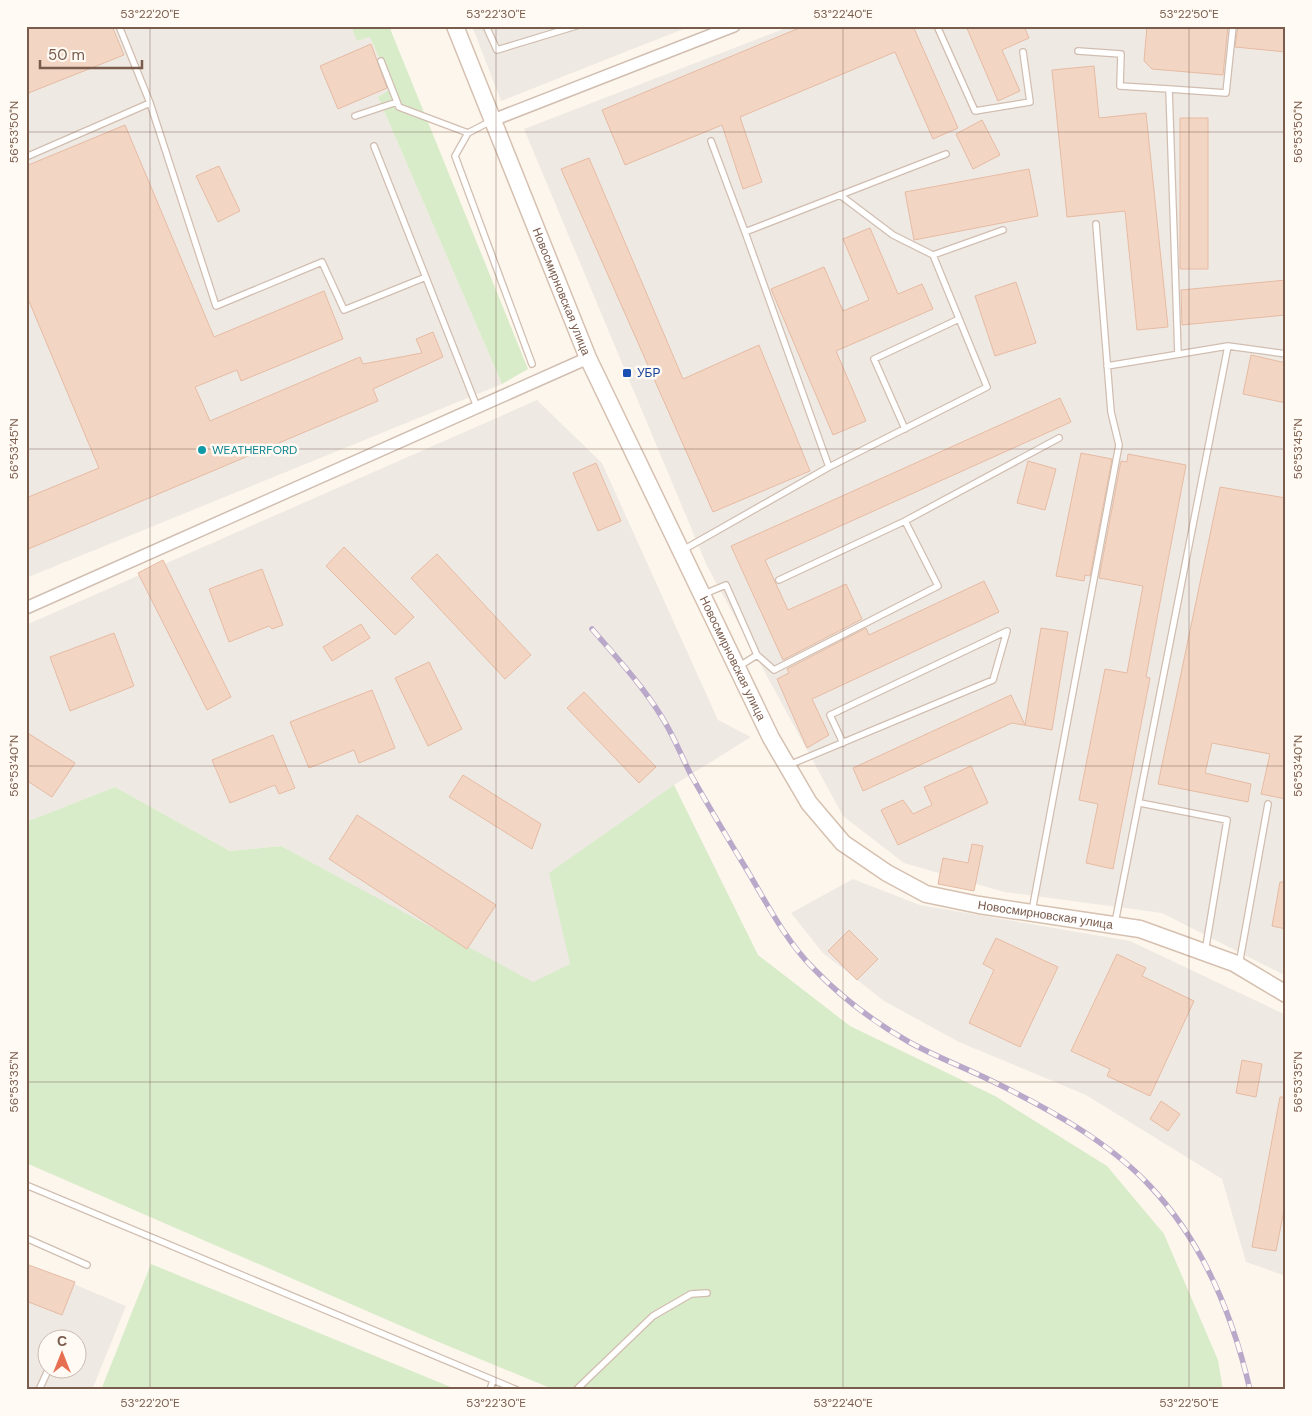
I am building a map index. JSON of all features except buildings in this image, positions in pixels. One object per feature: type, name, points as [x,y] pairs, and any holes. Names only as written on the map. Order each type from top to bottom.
[{"type":"street","name":"Новосмирновская улица","points":[[455,26],[588,358],[737,667],[787,766],[809,803],[843,844],[887,873],[926,894],[1032,913],[1140,929],[1239,966],[1286,994]]},
{"type":"street","points":[[493,120],[734,26]]},
{"type":"street","points":[[26,608],[588,358]]},
{"type":"lane","points":[[119,26],[150,103],[216,306],[322,262],[344,310],[426,277]]},
{"type":"lane","points":[[486,26],[497,50],[576,26]]},
{"type":"lane","points":[[937,26],[975,111],[1030,102],[1023,52]]},
{"type":"lane","points":[[1078,51],[1120,54],[1120,86],[1226,93],[1233,26]]},
{"type":"lane","points":[[382,61],[398,107],[468,132]]},
{"type":"lane","points":[[1169,89],[1178,354]]},
{"type":"lane","points":[[355,116],[397,102]]},
{"type":"lane","points":[[26,158],[150,103]]},
{"type":"lane","points":[[493,120],[468,132],[455,156],[532,364]]},
{"type":"lane","points":[[710,141],[745,232],[829,467]]},
{"type":"lane","points":[[374,146],[477,407]]},
{"type":"lane","points":[[745,232],[946,154]]},
{"type":"lane","points":[[681,552],[829,467],[987,387],[933,255],[893,235],[840,195]]},
{"type":"lane","points":[[1032,913],[1119,446],[1111,412],[1096,224]]},
{"type":"lane","points":[[933,255],[1003,230]]},
{"type":"lane","points":[[905,429],[874,359],[959,319]]},
{"type":"lane","points":[[1115,926],[1228,346]]},
{"type":"lane","points":[[1107,366],[1228,346],[1286,354]]},
{"type":"lane","points":[[779,580],[905,521],[1059,438]]},
{"type":"lane","points":[[702,594],[726,585],[756,655],[774,670],[938,586],[905,521]]},
{"type":"lane","points":[[787,766],[843,743],[993,680],[1007,631],[830,715],[843,743]]},
{"type":"lane","points":[[737,667],[756,655]]},
{"type":"lane","points":[[1140,803],[1227,820],[1205,953]]},
{"type":"lane","points":[[1239,966],[1268,804]]},
{"type":"lane","points":[[26,1185],[517,1390]]},
{"type":"lane","points":[[26,1238],[87,1265]]},
{"type":"lane","points":[[576,1390],[653,1316],[691,1294],[707,1293]]},
{"type":"lane","points":[[40,1390],[45,1378]]},
{"type":"lane","points":[[490,1390],[494,1380]]},
{"type":"shaded area","points":[[26,26],[351,26],[357,41],[370,37],[392,89],[378,97],[502,384],[26,578]]},
{"type":"shaded area","points":[[472,26],[691,26],[501,101]]},
{"type":"shaded area","points":[[791,26],[1286,26],[1286,976],[1162,913],[1004,892],[904,863],[843,816],[707,566],[524,129]]},
{"type":"shaded area","points":[[537,400],[602,463],[718,720],[751,737],[674,785],[570,964],[533,983],[281,846],[230,851],[115,787],[26,822],[26,625]]},
{"type":"shaded area","points":[[853,879],[920,905],[1130,941],[1286,1015],[1286,1276],[1246,1262],[1222,1179],[1086,1095],[959,1042],[884,1001],[823,953],[791,913]]},
{"type":"shaded area","points":[[26,1264],[126,1306],[92,1390],[26,1390]]},
{"type":"green space","points":[[351,26],[389,26],[528,369],[502,384],[378,97],[392,88],[370,37],[357,41]]},
{"type":"green space","points":[[674,785],[758,955],[850,1026],[995,1096],[1107,1166],[1164,1234],[1218,1360],[1223,1390],[555,1390],[429,1338],[26,1163],[26,822],[115,787],[230,851],[281,846],[533,982],[570,964],[549,873]]},
{"type":"green space","points":[[151,1264],[458,1390],[101,1390]]},
{"type":"railway","points":[[592,629],[629,672],[663,719],[691,775],[770,909],[804,958],[825,980],[859,1009],[909,1042],[1036,1103],[1077,1127],[1116,1155],[1150,1186],[1186,1231],[1214,1281],[1235,1335],[1250,1390]]},
{"type":"place","name":"УБР","points":[[627,373]]},
{"type":"place","name":"WEATHERFORD","points":[[202,450]]}]
